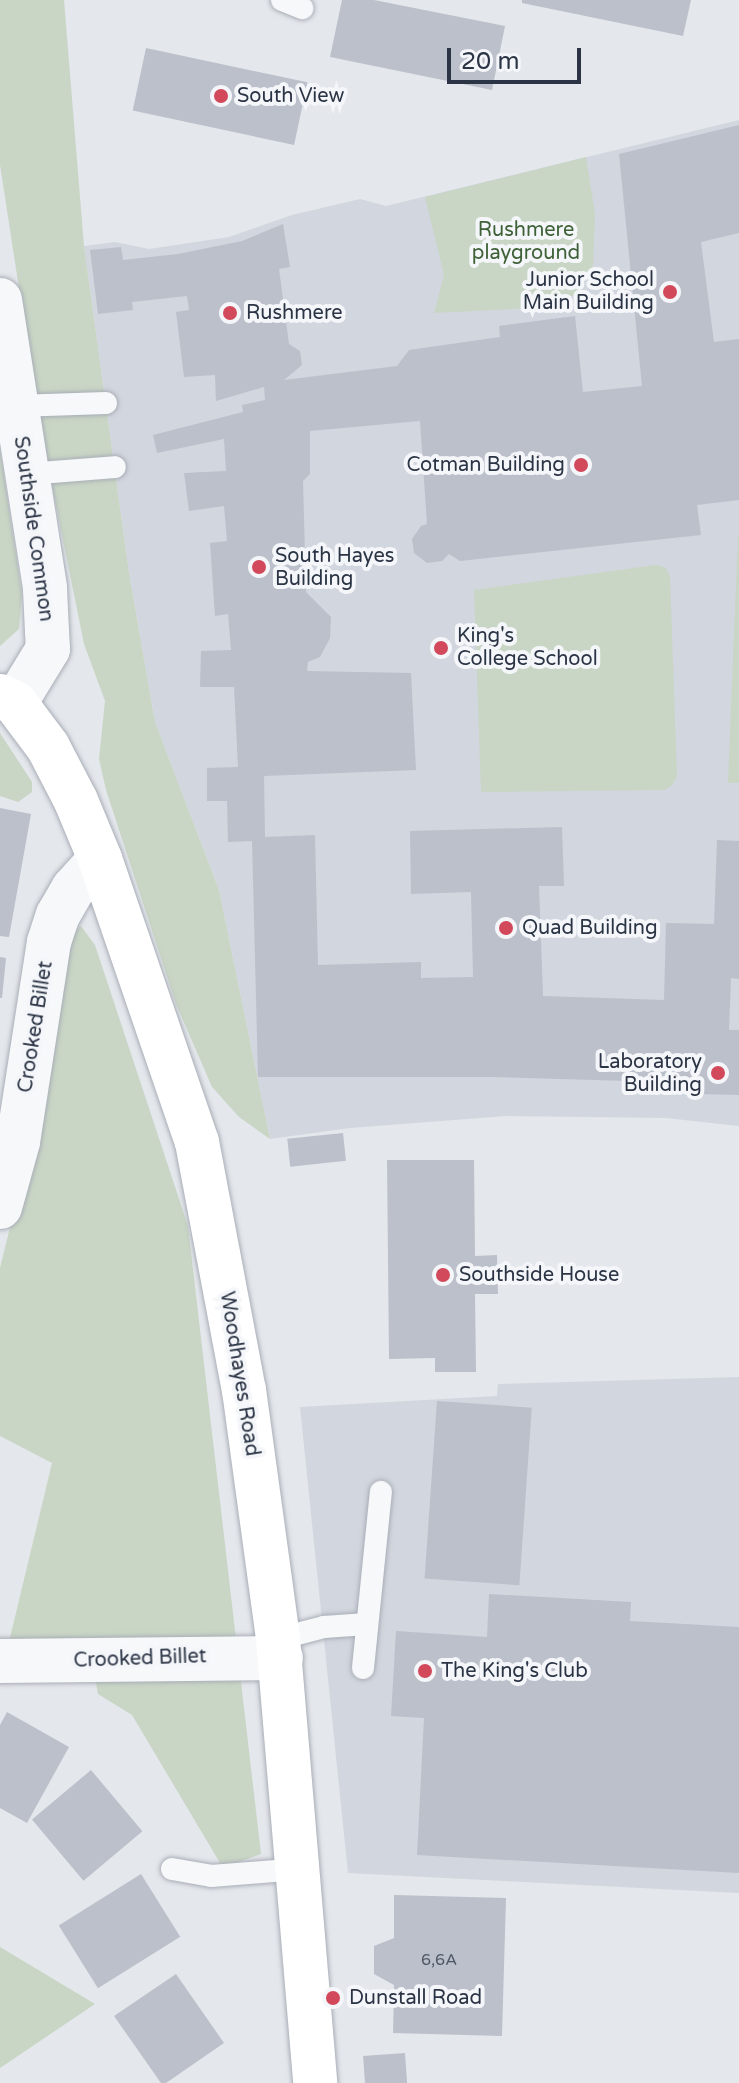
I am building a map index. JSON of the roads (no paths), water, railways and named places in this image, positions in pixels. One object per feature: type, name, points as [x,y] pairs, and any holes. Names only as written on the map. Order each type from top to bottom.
[{"type":"main road","name":"Woodhayes Road","points":[[8,699],[48,747],[76,801],[100,859],[197,1142],[244,1390],[280,1648],[315,2083]]},
{"type":"street","name":"Southside Common","points":[[0,300],[45,589],[48,649],[8,699]]},
{"type":"street","name":"Crooked Billet","points":[[0,1207],[18,1142],[49,942],[58,915],[73,889],[100,859]]},
{"type":"street","name":"Crooked Billet","points":[[0,1661],[280,1648]]},
{"type":"lane","points":[[16,406],[106,403]]},
{"type":"lane","points":[[27,474],[115,467]]},
{"type":"lane","points":[[363,1668],[381,1492]]},
{"type":"lane","points":[[280,1648],[324,1627],[367,1624]]},
{"type":"lane","points":[[172,1869],[211,1876],[299,1869]]},
{"type":"place","name":"South View","points":[[221,96]]},
{"type":"place","name":"Junior School Main Building","points":[[670,292]]},
{"type":"place","name":"Rushmere","points":[[230,313]]},
{"type":"place","name":"Cotman Building","points":[[581,465]]},
{"type":"place","name":"South Hayes Building","points":[[259,567]]},
{"type":"place","name":"King's College School","points":[[441,648]]},
{"type":"place","name":"Quad Building","points":[[506,928]]},
{"type":"place","name":"Laboratory Building","points":[[718,1073]]},
{"type":"place","name":"Southside House","points":[[443,1275]]},
{"type":"place","name":"The King's Club","points":[[425,1671]]},
{"type":"place","name":"Dunstall Road","points":[[333,1998]]},
{"type":"park label","name":"Rushmere playground","points":[[526,242]]}]
